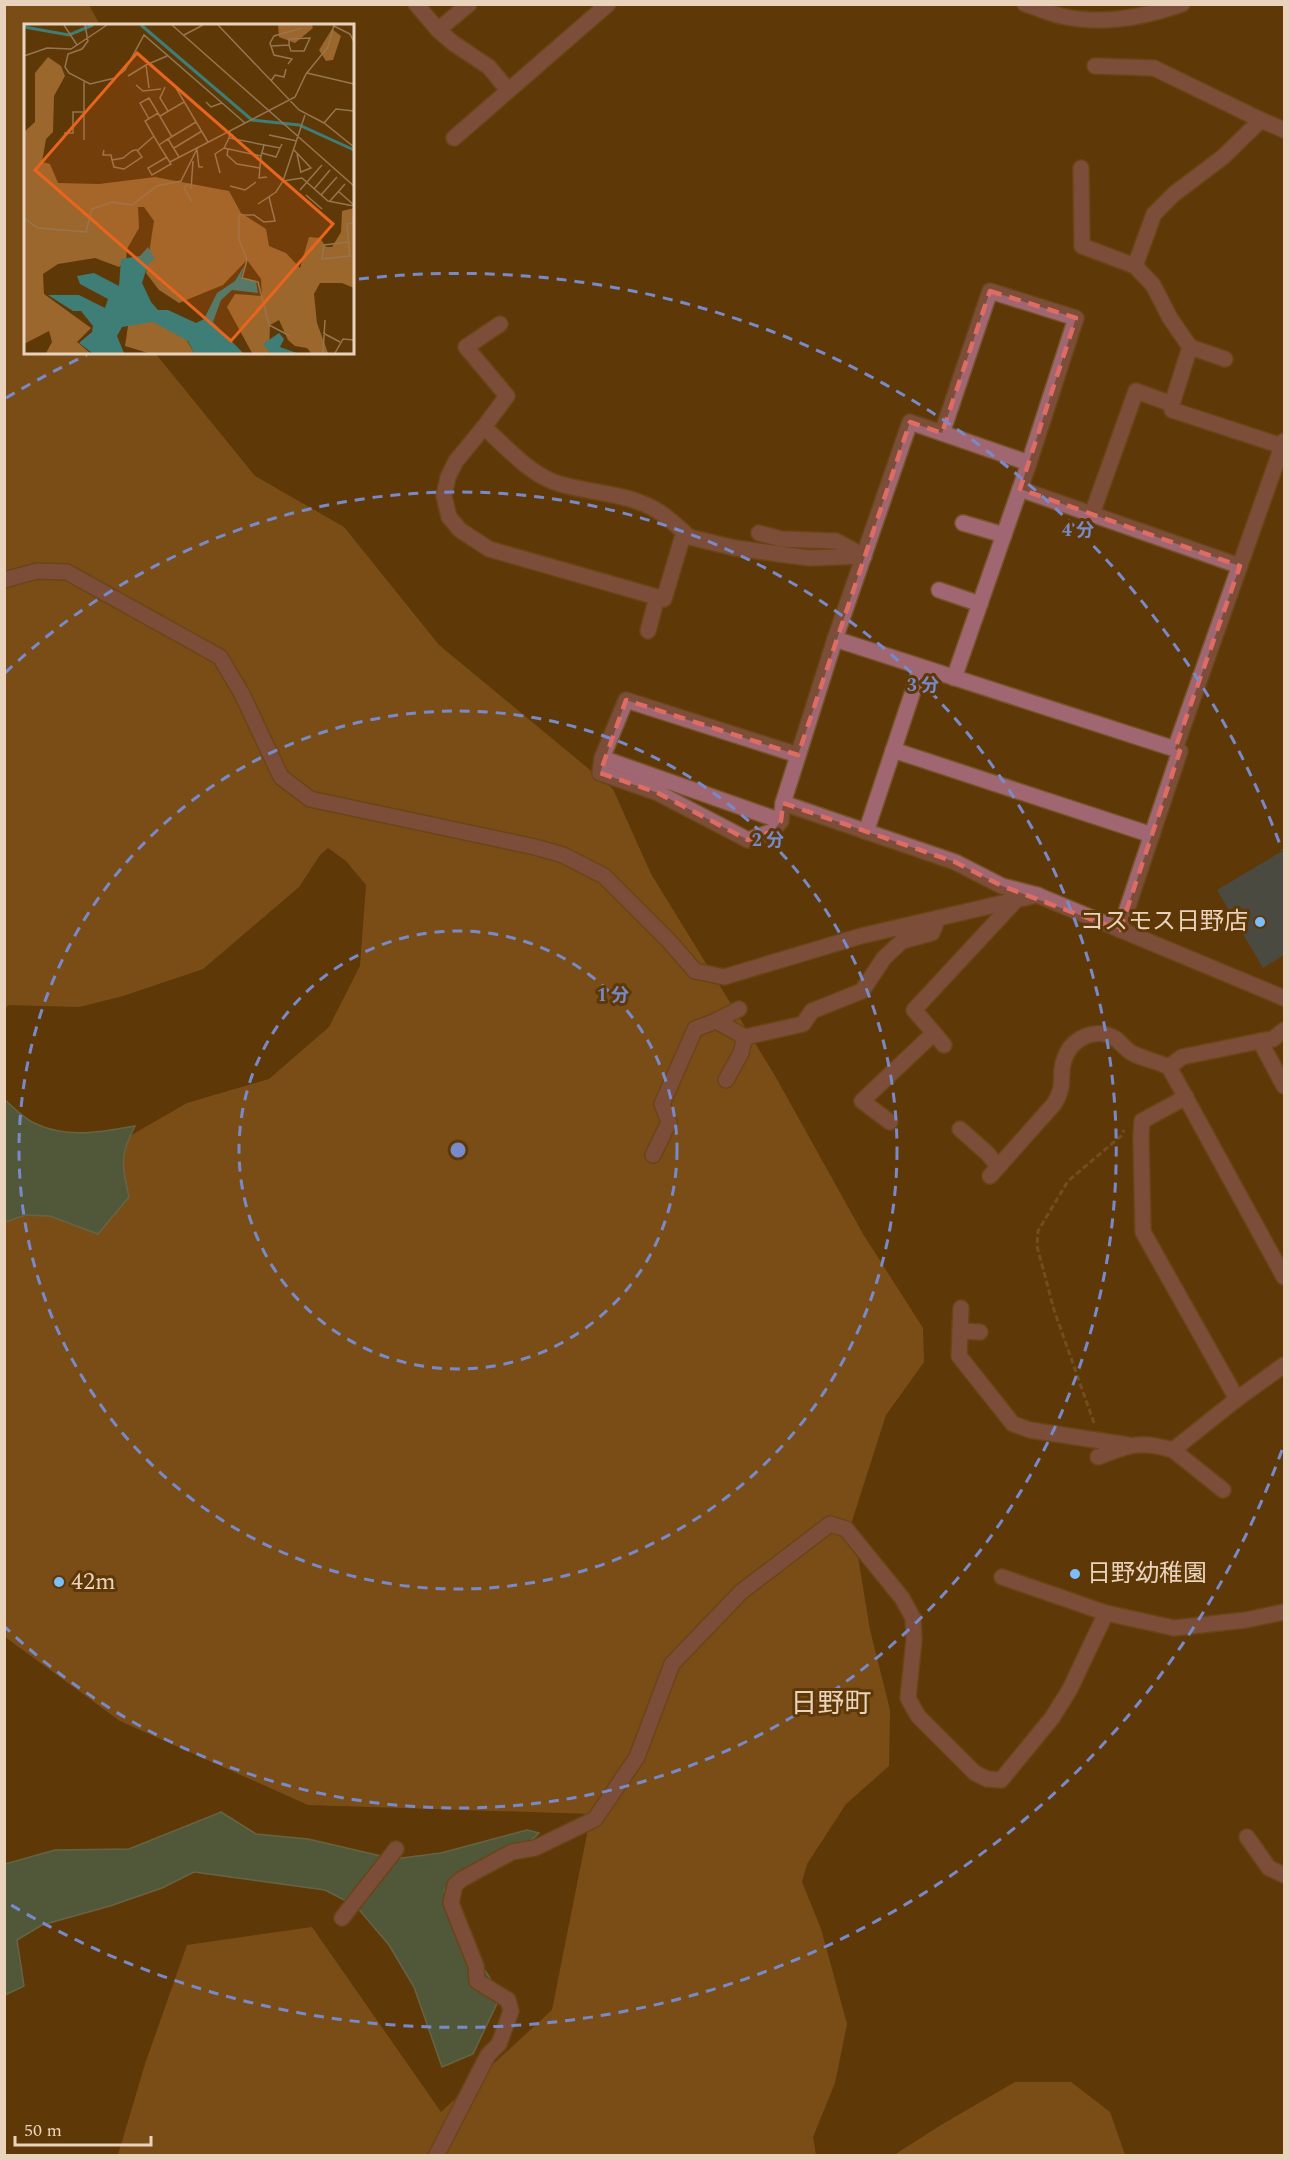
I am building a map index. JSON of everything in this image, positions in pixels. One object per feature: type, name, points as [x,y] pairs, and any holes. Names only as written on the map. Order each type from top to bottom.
[{"type":"street","points":[[416,4],[438,30],[489,67],[508,90]]},
{"type":"street","points":[[438,30],[469,4]]},
{"type":"street","points":[[454,138],[608,4]]},
{"type":"street","points":[[1025,4],[1062,16],[1115,21],[1166,10],[1182,4]]},
{"type":"street","points":[[1095,66],[1154,68],[1284,130]]},
{"type":"street","points":[[1135,266],[1154,214],[1174,194],[1223,157],[1261,120]]},
{"type":"street","points":[[1081,168],[1082,246],[1135,266],[1153,285],[1170,318],[1190,347],[1225,359]]},
{"type":"street","points":[[942,433],[990,291],[1076,318],[1029,463],[954,678]]},
{"type":"street","points":[[500,324],[466,347],[507,396],[456,461],[448,477],[444,496],[449,517],[460,530],[489,549],[664,599],[684,532]]},
{"type":"street","points":[[1175,748],[1283,443],[1172,410],[1190,347]]},
{"type":"street","points":[[1092,514],[1136,391],[1172,404]]},
{"type":"street","points":[[798,756],[626,700],[602,758],[600,773],[658,793],[748,840],[773,831],[781,821],[783,803],[798,756],[835,639],[910,422],[1029,463]]},
{"type":"street","points":[[484,428],[534,470],[553,481],[644,503],[666,516],[689,537],[735,548],[809,558],[864,556]]},
{"type":"street","points":[[1020,489],[1240,566]]},
{"type":"street","points":[[963,523],[1004,536]]},
{"type":"street","points":[[759,533],[781,539],[836,541],[864,556]]},
{"type":"street","points":[[4,580],[37,571],[67,572],[220,657],[242,694],[281,777],[310,799],[563,855],[604,876],[695,970],[724,976],[861,936],[1037,895]]},
{"type":"street","points":[[939,590],[980,604]]},
{"type":"street","points":[[648,631],[657,597]]},
{"type":"street","points":[[835,639],[1180,751],[1120,930]]},
{"type":"street","points":[[866,832],[921,667]]},
{"type":"street","points":[[893,750],[1152,835]]},
{"type":"street","points":[[602,758],[781,821]]},
{"type":"street","points":[[783,803],[955,862],[1002,886],[1037,895],[1284,998]]},
{"type":"street","points":[[944,1045],[914,1010],[1017,899]]},
{"type":"street","points":[[716,1021],[745,1037],[803,1024],[812,1011],[862,991],[884,958],[902,942],[932,933],[938,918]]},
{"type":"street","points":[[653,1155],[669,1122],[662,1104],[695,1029],[739,1009]]},
{"type":"street","points":[[1169,1067],[1182,1056],[1273,1039],[1284,1030]]},
{"type":"street","points":[[890,1122],[862,1101],[934,1033]]},
{"type":"street","points":[[960,1129],[987,1154],[994,1171],[1054,1104],[1061,1092],[1063,1063],[1068,1049],[1081,1038],[1099,1033],[1115,1039],[1132,1053],[1169,1067],[1284,1277]]},
{"type":"street","points":[[726,1080],[741,1053],[745,1037]]},
{"type":"street","points":[[1260,1041],[1284,1086]]},
{"type":"street","points":[[1186,1097],[1142,1121],[1143,1232],[1237,1399]]},
{"type":"street","points":[[960,1308],[959,1356],[1013,1424],[1030,1430],[1128,1445],[1153,1444],[1173,1450],[1222,1490]]},
{"type":"street","points":[[960,1331],[980,1332]]},
{"type":"street","points":[[1173,1450],[1284,1365]]},
{"type":"street","points":[[1098,1457],[1128,1445]]},
{"type":"street","points":[[436,2156],[488,2055],[499,2044],[511,2011],[508,2000],[477,1981],[476,1966],[451,1903],[455,1885],[512,1852],[535,1848],[596,1820],[637,1757],[672,1664],[741,1592],[830,1524],[846,1529],[902,1598],[913,1618],[914,1640],[908,1698],[918,1716],[975,1773],[987,1779],[1001,1780],[1052,1718],[1070,1689],[1106,1613]]},
{"type":"street","points":[[1002,1577],[1106,1613],[1174,1628],[1246,1620],[1284,1612]]},
{"type":"street","points":[[1247,1837],[1269,1868],[1284,1875]]},
{"type":"street","points":[[342,1918],[396,1849]]},
{"type":"path","points":[[1100,1441],[1054,1310],[1037,1246],[1038,1230],[1068,1181],[1121,1136],[1131,1118],[1142,1121]]},
{"type":"highlighted area","points":[[990,291],[1076,318],[1020,489],[1240,566],[1175,749],[1180,751],[1120,930],[1002,886],[955,862],[783,803],[781,821],[773,831],[748,840],[658,793],[600,773],[626,700],[798,755],[910,422],[942,433]]},
{"type":"shaded area","points":[[5,5],[89,5],[99,24],[24,24],[24,354],[156,354],[255,476],[344,527],[439,645],[613,789],[651,874],[774,1074],[863,1234],[923,1328],[924,1362],[886,1415],[852,1521],[870,1630],[890,1710],[889,1766],[846,1804],[807,1864],[802,1882],[821,1929],[847,2024],[835,2083],[813,2137],[816,2155],[118,2155],[145,2064],[187,1945],[312,1927],[441,2112],[552,2010],[591,1814],[308,1805],[120,1721],[5,1637],[5,1208],[187,1103],[269,1079],[329,1027],[360,966],[366,885],[346,861],[328,848],[320,855],[299,887],[203,969],[123,996],[79,1007],[9,1005],[5,1008]]},
{"type":"shaded area","points":[[1015,2082],[1071,2082],[1110,2112],[1125,2155],[894,2155],[941,2125]]},
{"type":"water","points":[[5,1100],[30,1121],[59,1131],[84,1133],[135,1126],[126,1145],[123,1161],[129,1197],[98,1234],[50,1216],[26,1215],[5,1222]]},
{"type":"water","points":[[221,1812],[256,1834],[308,1839],[394,1859],[441,1853],[527,1830],[539,1833],[509,1857],[451,1878],[444,1891],[452,1920],[501,1995],[473,2054],[442,2067],[414,1987],[389,1945],[356,1906],[325,1890],[194,1872],[162,1888],[110,1906],[42,1925],[17,1940],[24,1986],[5,1995],[5,1864],[55,1850],[129,1849]]},
{"type":"building","name":"コスモス日野店","points":[[1284,850],[1284,955],[1263,968],[1217,890]]},
{"type":"place","name":"コスモス日野店","points":[[1260,922]]},
{"type":"place","name":"日野幼稚園","points":[[1075,1574]]},
{"type":"place","name":"42m","points":[[59,1582]]},
{"type":"district","name":"日野町","points":[[831,1704]]}]
